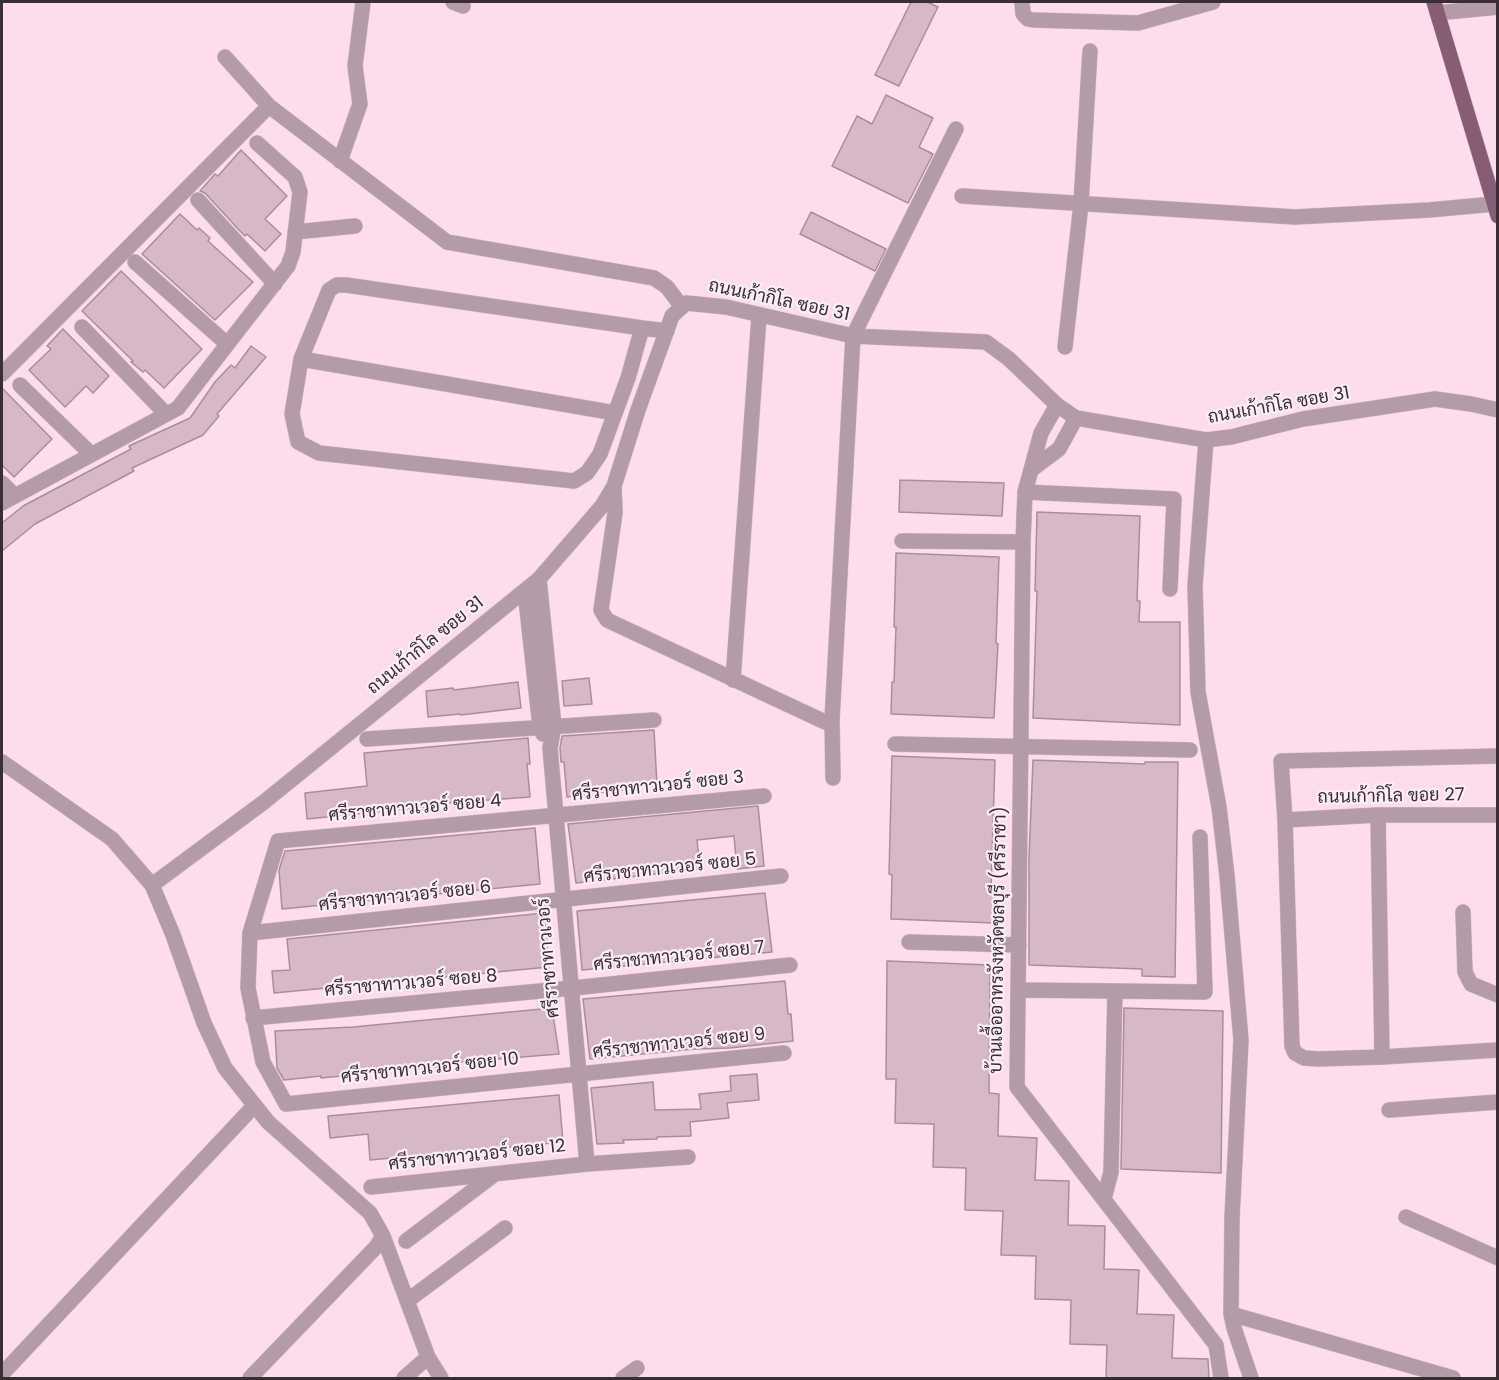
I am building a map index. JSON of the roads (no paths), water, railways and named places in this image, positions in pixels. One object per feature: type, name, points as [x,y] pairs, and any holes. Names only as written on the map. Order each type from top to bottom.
[{"type":"main road","points":[[1435,7],[1496,210]]},
{"type":"street","points":[[340,161],[360,104],[355,66],[363,2]]},
{"type":"street","points":[[1022,2],[1023,14],[1028,19],[1138,23],[1213,2]]},
{"type":"street","points":[[1435,7],[1497,7]]},
{"type":"street","points":[[1065,347],[1081,204],[1090,51]]},
{"type":"street","points":[[225,57],[269,106],[447,242],[654,278],[667,287],[682,307]]},
{"type":"street","points":[[2,374],[269,106]]},
{"type":"street","points":[[833,778],[832,720],[853,336],[956,129]]},
{"type":"street","points":[[2,483],[8,499],[178,408],[275,284],[288,266],[293,252],[300,192],[295,177],[257,143]]},
{"type":"street","points":[[962,196],[1295,217],[1429,210],[1496,210]]},
{"type":"street","points":[[198,200],[275,284]]},
{"type":"street","points":[[295,232],[355,226]]},
{"type":"street","points":[[135,262],[228,344]]},
{"type":"street","points":[[642,328],[600,454],[587,472],[573,481],[319,453],[298,442],[292,414],[301,359],[329,290],[337,285],[667,331]]},
{"type":"street","name":"ถนนเก้ากิโล ซอย 31","points":[[152,885],[264,802],[539,579],[602,506],[614,486],[638,410],[672,316],[686,303],[726,307],[853,336],[986,342],[1009,359],[1057,405],[1076,418],[1206,440],[1231,437],[1303,419],[1435,399],[1497,410]]},
{"type":"street","points":[[733,680],[759,316]]},
{"type":"street","points":[[82,327],[166,414]]},
{"type":"street","points":[[301,359],[615,412]]},
{"type":"street","points":[[20,385],[91,454]]},
{"type":"street","name":"บ้านเอื้ออาทรจังหวัดชลบุรี (ศรีราชา)","points":[[1057,405],[1041,433],[1025,492],[1017,1087],[1216,1345],[1221,1378]]},
{"type":"street","points":[[1031,470],[1059,448],[1076,418]]},
{"type":"street","points":[[1206,440],[1195,586],[1198,692],[1219,807],[1241,1040],[1232,1218],[1231,1314],[1251,1378]]},
{"type":"street","points":[[614,486],[615,513],[601,610],[607,620],[825,722],[832,720]]},
{"type":"street","points":[[1025,492],[1174,499],[1170,589]]},
{"type":"street","points":[[902,541],[1023,542]]},
{"type":"street","name":"ศรีราชาทาวเวอร์","points":[[539,579],[547,727]]},
{"type":"street","name":"ศรีราชาทาวเวอร์","points":[[525,591],[550,748],[587,1164]]},
{"type":"street","points":[[368,739],[654,720]]},
{"type":"street","points":[[896,744],[1190,750]]},
{"type":"street","points":[[1497,756],[1281,761],[1292,1046],[1295,1053],[1304,1058],[1318,1059],[1497,1050]]},
{"type":"street","points":[[2,762],[112,839],[152,885],[173,935],[204,1023],[225,1068],[268,1122],[370,1213],[383,1236],[428,1357],[441,1378]]},
{"type":"street","name":"ศรีราชาทาวเวอร์ ซอย 3","points":[[556,816],[764,796]]},
{"type":"street","points":[[1378,815],[1382,1057]]},
{"type":"street","name":"ถนนเก้ากิโล ขอย 27","points":[[1285,820],[1378,815],[1497,815]]},
{"type":"street","name":"ศรีราชาทาวเวอร์ ซอย 4","points":[[250,933],[278,841],[556,816]]},
{"type":"street","points":[[1018,990],[1205,992],[1200,837]]},
{"type":"street","name":"ศรีราชาทาวเวอร์ ซอย 5","points":[[563,900],[781,876]]},
{"type":"street","name":"ศรีราชาทาวเวอร์ ซอย 6","points":[[250,933],[563,900]]},
{"type":"street","points":[[1463,912],[1465,972],[1471,984],[1497,995]]},
{"type":"street","points":[[250,933],[248,988],[254,1018]]},
{"type":"street","points":[[909,942],[1019,945]]},
{"type":"street","name":"ศรีราชาทาวเวอร์ ซอย 7","points":[[571,988],[790,965]]},
{"type":"street","name":"ศรีราชาทาวเวอร์ ซอย 8","points":[[254,1018],[571,988]]},
{"type":"street","points":[[1104,1199],[1111,1172],[1115,991]]},
{"type":"street","name":"ศรีราชาทาวเวอร์ ซอย 10","points":[[254,1018],[263,1062],[286,1104],[579,1074]]},
{"type":"street","name":"ศรีราชาทาวเวอร์ ซอย 9","points":[[579,1074],[784,1053]]},
{"type":"street","points":[[1389,1110],[1497,1102]]},
{"type":"street","points":[[2,1374],[254,1106]]},
{"type":"street","name":"ศรีราชาทาวเวอร์ ซอย 12","points":[[371,1187],[587,1164],[688,1157]]},
{"type":"street","points":[[406,1241],[496,1174]]},
{"type":"street","points":[[1406,1217],[1497,1258]]},
{"type":"street","points":[[407,1301],[505,1228]]},
{"type":"street","points":[[250,1378],[376,1247],[383,1236]]},
{"type":"street","points":[[1231,1314],[1453,1378]]},
{"type":"street","points":[[404,1378],[428,1357]]},
{"type":"street","points":[[623,1378],[637,1368]]}]
